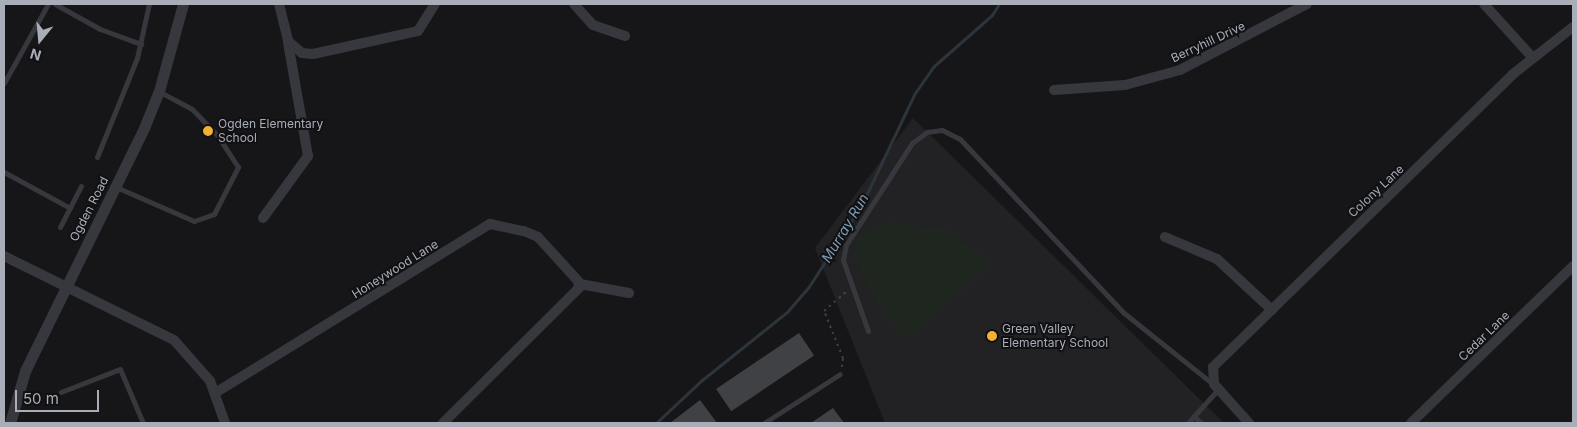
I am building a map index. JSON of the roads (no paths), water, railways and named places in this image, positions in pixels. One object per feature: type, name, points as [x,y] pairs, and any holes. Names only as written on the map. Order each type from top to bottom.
[{"type":"street","name":"Ogden Road","points":[[10,423],[25,371],[64,288],[116,187],[159,91],[183,4]]},
{"type":"street","points":[[263,218],[308,156],[288,41],[279,4]]},
{"type":"street","points":[[288,41],[302,53],[313,54],[418,31],[434,4]]},
{"type":"street","points":[[574,4],[593,25],[625,36]]},
{"type":"street","name":"Berryhill Drive","points":[[1054,90],[1125,86],[1180,70],[1307,4]]},
{"type":"street","points":[[1484,4],[1533,58]]},
{"type":"street","name":"Colony Lane","points":[[1216,387],[1213,368],[1533,58],[1573,27]]},
{"type":"street","name":"Honeywood Lane","points":[[215,393],[490,224],[538,238],[580,284]]},
{"type":"street","points":[[1165,237],[1217,259],[1272,310]]},
{"type":"street","points":[[4,256],[64,288],[174,340],[200,366],[215,393],[225,423]]},
{"type":"street","name":"Cedar Lane","points":[[1411,423],[1573,266]]},
{"type":"street","points":[[443,423],[580,284],[629,293]]},
{"type":"street","points":[[1216,387],[1249,423]]},
{"type":"lane","points":[[4,84],[48,4]]},
{"type":"lane","points":[[55,4],[100,29],[141,44]]},
{"type":"lane","points":[[97,157],[141,44],[149,4]]},
{"type":"lane","points":[[116,187],[194,221],[214,214],[238,167],[217,134],[192,109],[159,91]]},
{"type":"lane","points":[[868,331],[843,260],[846,245],[912,143],[927,132],[942,130],[960,139],[1124,313],[1216,387],[1188,423]]},
{"type":"lane","points":[[4,172],[70,208]]},
{"type":"lane","points":[[60,227],[81,186]]},
{"type":"lane","points":[[61,392],[120,369],[143,423]]},
{"type":"lane","points":[[764,423],[840,374]]},
{"type":"lane","points":[[1194,416],[1201,423]]},
{"type":"waterway","name":"Murray Run","points":[[656,423],[702,380],[787,312],[808,288],[861,206],[915,93],[934,66],[992,15],[999,4]]},
{"type":"place","name":"Ogden Elementary School","points":[[208,131]]},
{"type":"place","name":"Green Valley Elementary School","points":[[992,336]]}]
